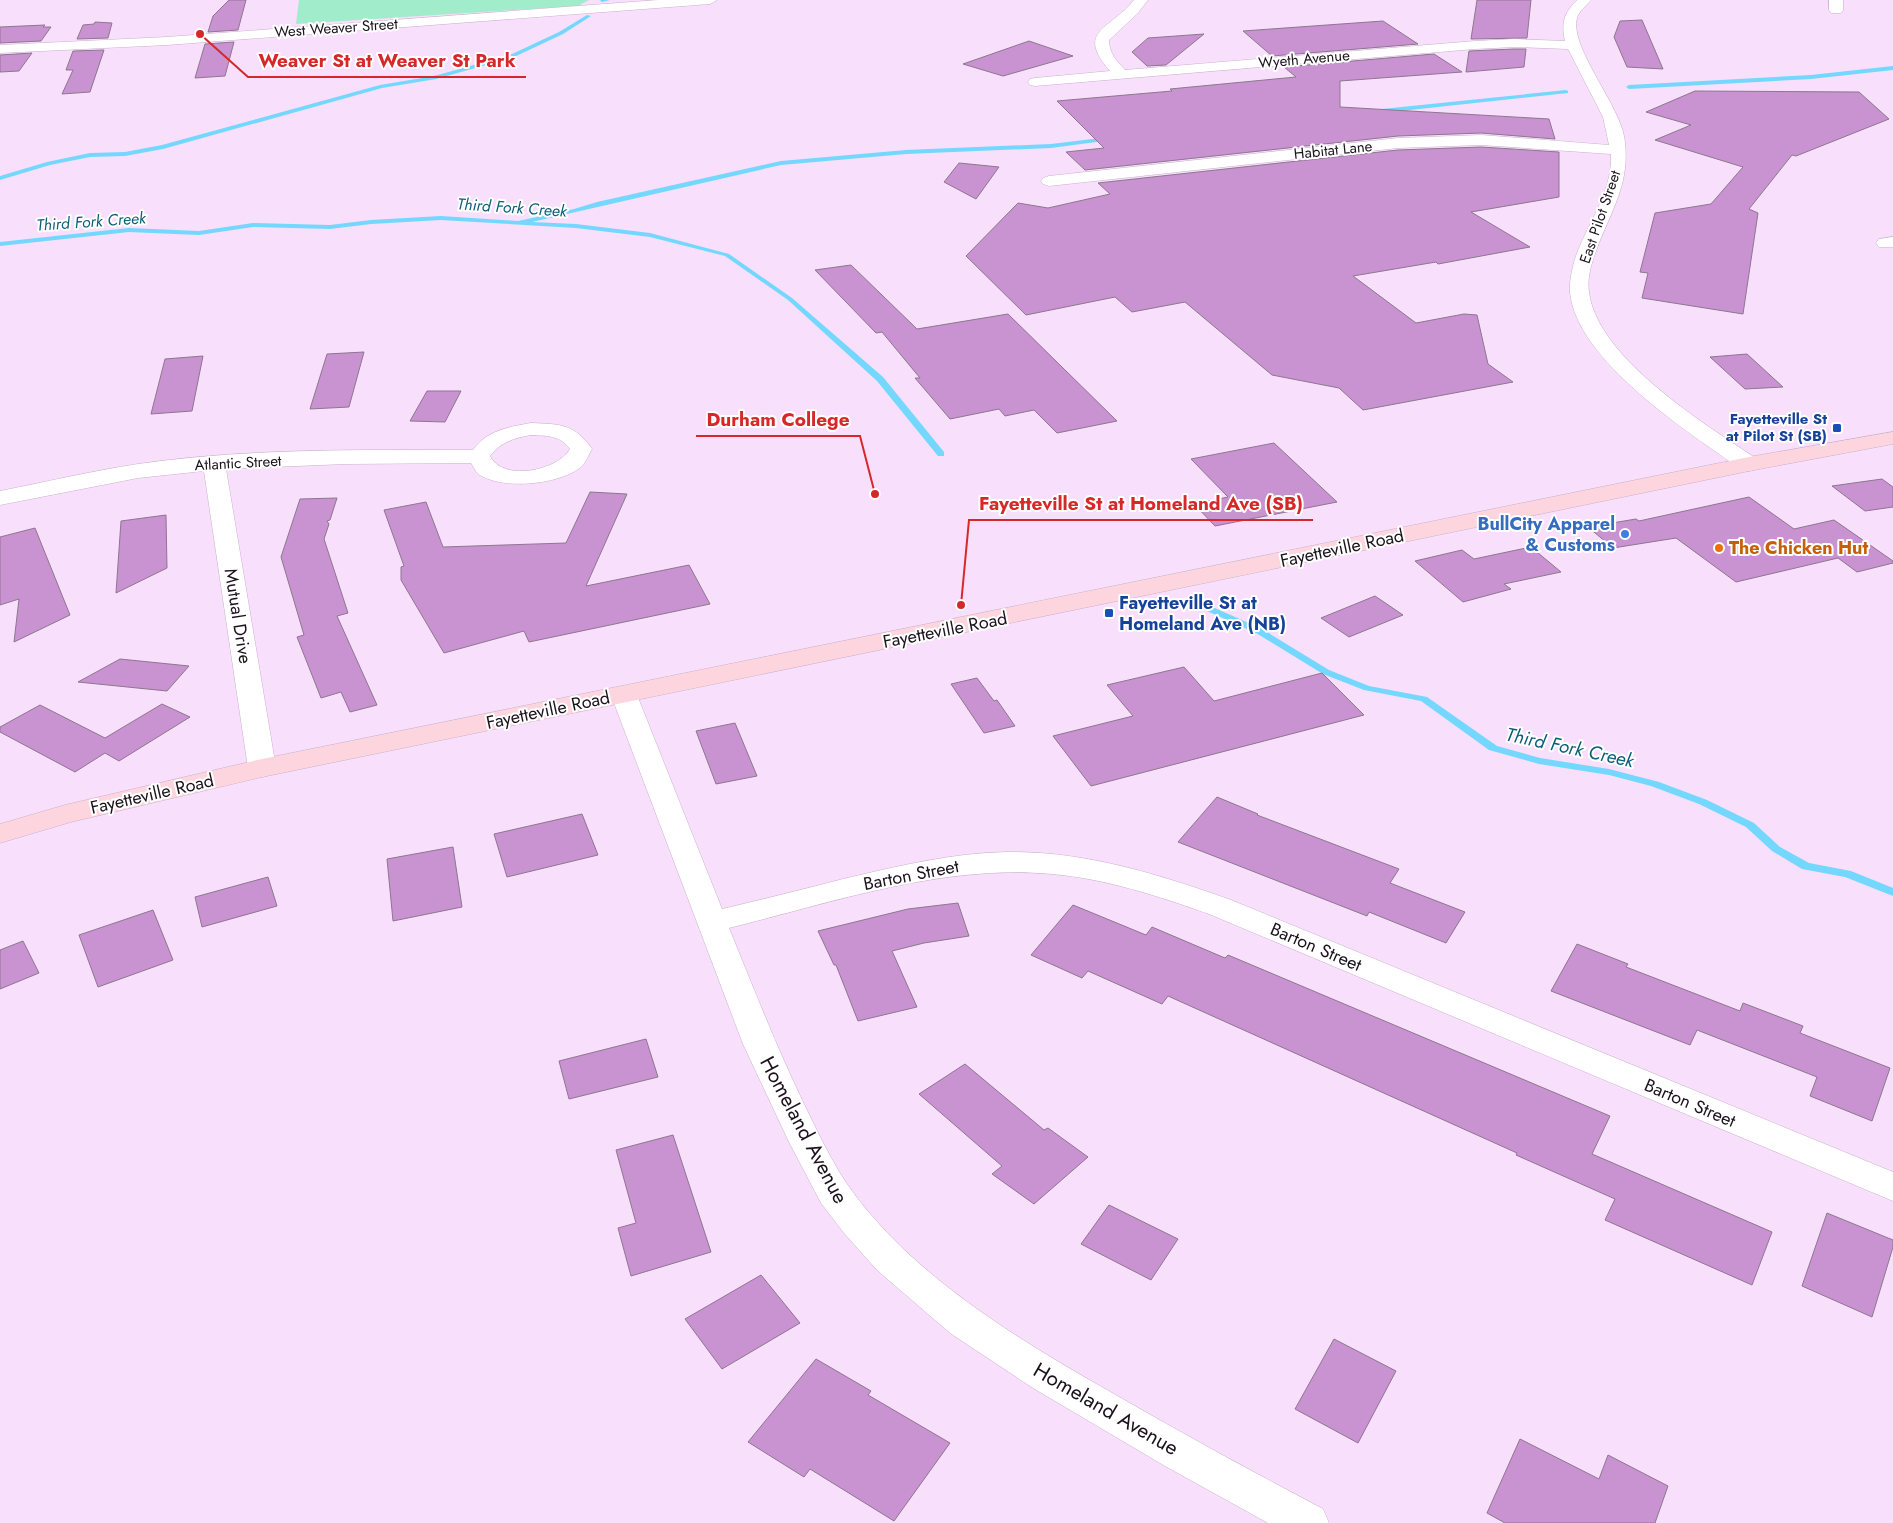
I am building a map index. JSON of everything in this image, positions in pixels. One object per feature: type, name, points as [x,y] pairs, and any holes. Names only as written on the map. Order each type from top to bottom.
[{"type":"main road","name":"Fayetteville Road","points":[[0,834],[65,814],[262,768],[1749,464],[1893,438]]},
{"type":"street","name":"West Weaver Street","points":[[0,49],[177,40],[710,0]]},
{"type":"street","points":[[1121,75],[1103,54],[1100,46],[1102,38],[1107,31],[1137,6],[1140,0]]},
{"type":"street","name":"East Pilot Street","points":[[1584,0],[1570,19],[1570,32],[1573,45],[1611,118],[1619,161],[1616,177],[1604,213],[1583,262],[1579,283],[1582,308],[1595,334],[1630,375],[1668,409],[1749,464]]},
{"type":"street","name":"Wyeth Avenue","points":[[1035,82],[1490,44],[1573,45]]},
{"type":"street","name":"Habitat Lane","points":[[1050,181],[1398,143],[1481,140],[1618,150]]},
{"type":"street","name":"Atlantic Street","points":[[0,498],[138,472],[214,463],[373,456],[479,456]]},
{"type":"street","name":"Mutual Drive","points":[[214,463],[262,768]]},
{"type":"street","name":"Homeland Avenue","points":[[624,695],[759,1044],[802,1133],[834,1193],[857,1223],[890,1259],[963,1321],[1047,1376],[1179,1453],[1308,1523]]},
{"type":"street","name":"Barton Street","points":[[712,922],[921,870],[1006,862],[1053,864],[1108,872],[1154,884],[1220,908],[1893,1187]]},
{"type":"green space","points":[[299,0],[589,0],[578,6],[296,24]]},
{"type":"building","points":[[229,0],[246,0],[238,30],[208,32],[213,16]]},
{"type":"building","points":[[1477,0],[1531,0],[1527,38],[1471,39]]},
{"type":"building","points":[[1642,20],[1663,69],[1627,67],[1614,37],[1620,21]]},
{"type":"building","points":[[1383,21],[1418,44],[1272,56],[1243,31]]},
{"type":"building","points":[[95,22],[112,23],[108,38],[77,39],[83,25],[94,24]]},
{"type":"building","points":[[45,25],[43,27],[51,27],[41,41],[0,43],[0,27]]},
{"type":"building","points":[[1204,34],[1166,65],[1147,66],[1132,52],[1148,38]]},
{"type":"building","points":[[1029,41],[1073,56],[1003,76],[963,64]]},
{"type":"building","points":[[234,42],[225,76],[195,78],[205,44]]},
{"type":"building","points":[[1526,49],[1524,67],[1466,72],[1469,51]]},
{"type":"building","points":[[104,50],[90,92],[62,94],[73,70],[66,70],[73,51]]},
{"type":"building","points":[[32,53],[19,71],[0,72],[0,55]]},
{"type":"building","points":[[1434,54],[1462,72],[1340,81],[1340,107],[1549,119],[1555,139],[1481,133],[1398,136],[1085,170],[1066,152],[1104,148],[1057,101],[1172,91],[1170,89],[1296,77],[1284,67]]},
{"type":"building","points":[[1695,91],[1859,92],[1889,119],[1796,156],[1792,155],[1749,209],[1758,213],[1743,314],[1642,298],[1648,273],[1640,272],[1655,213],[1711,204],[1743,167],[1655,140],[1691,125],[1646,112]]},
{"type":"building","points":[[1481,147],[1559,152],[1559,197],[1471,212],[1530,247],[1438,264],[1436,262],[1353,276],[1416,323],[1464,314],[1477,315],[1488,364],[1513,382],[1363,410],[1339,388],[1272,375],[1185,302],[1132,312],[1115,297],[1026,315],[966,256],[1018,203],[1048,208],[1110,194],[1098,183],[1398,150]]},
{"type":"building","points":[[959,163],[999,167],[976,199],[944,182]]},
{"type":"building","points":[[851,265],[917,329],[1008,314],[1117,421],[1057,433],[1034,410],[1005,416],[999,409],[950,419],[915,378],[920,378],[882,332],[876,333],[815,270]]},
{"type":"building","points":[[364,352],[349,407],[310,409],[327,354]]},
{"type":"building","points":[[1747,354],[1783,387],[1745,389],[1710,357]]},
{"type":"building","points":[[203,356],[192,411],[151,414],[165,359]]},
{"type":"building","points":[[427,391],[461,391],[445,422],[410,421]]},
{"type":"building","points":[[1274,443],[1337,502],[1215,526],[1194,504],[1228,497],[1191,459]]},
{"type":"building","points":[[1882,479],[1893,487],[1893,507],[1865,511],[1832,486]]},
{"type":"building","points":[[590,492],[627,494],[586,586],[689,565],[710,604],[529,642],[524,631],[444,653],[401,580],[401,567],[404,566],[384,510],[426,502],[443,547],[566,543]]},
{"type":"building","points":[[1749,497],[1794,529],[1834,520],[1893,561],[1893,563],[1857,572],[1838,558],[1736,582],[1676,538],[1613,548],[1588,527],[1636,519],[1639,521]]},
{"type":"building","points":[[337,498],[330,520],[327,521],[329,524],[324,539],[348,613],[337,616],[377,705],[350,712],[341,692],[321,698],[297,637],[304,635],[281,557],[300,499]]},
{"type":"building","points":[[166,515],[167,568],[116,593],[121,521]]},
{"type":"building","points":[[35,528],[70,615],[14,642],[19,599],[0,605],[0,537]]},
{"type":"building","points":[[1531,547],[1561,572],[1504,584],[1511,589],[1463,602],[1415,561],[1462,550],[1474,559]]},
{"type":"building","points":[[1375,596],[1403,615],[1349,637],[1321,618]]},
{"type":"building","points":[[120,659],[189,666],[167,691],[78,682]]},
{"type":"building","points":[[1184,667],[1214,701],[1322,673],[1364,715],[1091,786],[1053,736],[1133,716],[1107,685]]},
{"type":"building","points":[[977,678],[994,701],[997,700],[1015,726],[984,733],[951,684]]},
{"type":"building","points":[[162,704],[190,717],[119,761],[105,753],[75,772],[0,732],[0,727],[40,705],[105,738]]},
{"type":"building","points":[[735,723],[757,776],[716,784],[696,731]]},
{"type":"building","points":[[1217,797],[1257,815],[1399,869],[1390,883],[1465,912],[1446,943],[1369,912],[1367,916],[1178,842]]},
{"type":"building","points":[[582,814],[598,855],[507,877],[494,834]]},
{"type":"building","points":[[453,847],[462,907],[393,921],[387,859]]},
{"type":"building","points":[[268,877],[277,906],[202,927],[195,897]]},
{"type":"building","points":[[958,903],[969,936],[924,943],[892,951],[917,1007],[858,1021],[836,965],[834,965],[818,931],[908,909]]},
{"type":"building","points":[[1073,905],[1146,935],[1152,927],[1225,958],[1228,955],[1610,1116],[1592,1154],[1772,1232],[1752,1285],[1605,1220],[1615,1199],[1516,1155],[1517,1153],[1168,996],[1162,1004],[1088,971],[1082,978],[1031,955]]},
{"type":"building","points":[[153,910],[173,960],[98,987],[79,935]]},
{"type":"building","points":[[23,941],[39,973],[0,989],[0,950]]},
{"type":"building","points":[[1577,944],[1628,964],[1626,967],[1740,1011],[1743,1003],[1803,1026],[1800,1033],[1890,1068],[1872,1121],[1810,1096],[1817,1077],[1697,1030],[1690,1045],[1551,991]]},
{"type":"building","points":[[646,1039],[658,1077],[569,1099],[559,1061]]},
{"type":"building","points":[[965,1064],[1044,1130],[1048,1128],[1088,1157],[1034,1204],[992,1174],[1002,1166],[919,1094]]},
{"type":"building","points":[[673,1135],[711,1252],[631,1276],[618,1228],[636,1223],[616,1150]]},
{"type":"building","points":[[1109,1205],[1178,1239],[1151,1280],[1081,1244]]},
{"type":"building","points":[[1827,1213],[1893,1240],[1893,1247],[1872,1317],[1802,1286]]},
{"type":"building","points":[[761,1275],[800,1323],[722,1369],[685,1319]]},
{"type":"building","points":[[1334,1339],[1396,1371],[1358,1443],[1295,1409]]},
{"type":"building","points":[[816,1359],[871,1391],[868,1395],[950,1443],[894,1521],[810,1469],[804,1477],[748,1442]]},
{"type":"building","points":[[1520,1439],[1599,1479],[1608,1455],[1668,1486],[1655,1523],[1505,1523],[1487,1513]]},
{"type":"waterway","points":[[602,1],[608,0]]},
{"type":"waterway","points":[[0,178],[49,163],[90,155],[125,154],[163,147],[382,86],[434,78],[512,56],[561,33],[589,16]]},
{"type":"waterway","points":[[1629,87],[1811,77],[1893,68]]},
{"type":"waterway","points":[[1382,111],[1566,92]]},
{"type":"waterway","points":[[520,222],[781,163],[906,152],[1051,146],[1109,139]]},
{"type":"waterway","name":"Third Fork Creek","points":[[0,244],[129,230],[199,233],[253,225],[330,227],[371,222],[441,218],[576,226],[650,235],[727,255],[790,299],[880,379],[941,454]]},
{"type":"waterway","name":"Third Fork Creek","points":[[1190,600],[1259,631],[1326,672],[1367,688],[1424,699],[1493,748],[1539,761],[1609,772],[1655,784],[1703,802],[1750,825],[1776,849],[1806,866],[1847,874],[1893,892]]},
{"type":"place","name":"Weaver St at Weaver St Park","points":[[200,34]]},
{"type":"place","name":"Fayetteville St at Pilot St (SB)","points":[[1837,428]]},
{"type":"place","name":"Durham College","points":[[875,494]]},
{"type":"place","name":"BullCity Apparel & Customs","points":[[1625,534]]},
{"type":"place","name":"The Chicken Hut","points":[[1719,548]]},
{"type":"place","name":"Fayetteville St at Homeland Ave (SB)","points":[[961,605]]},
{"type":"place","name":"Fayetteville St at Homeland Ave (NB)","points":[[1109,613]]}]
